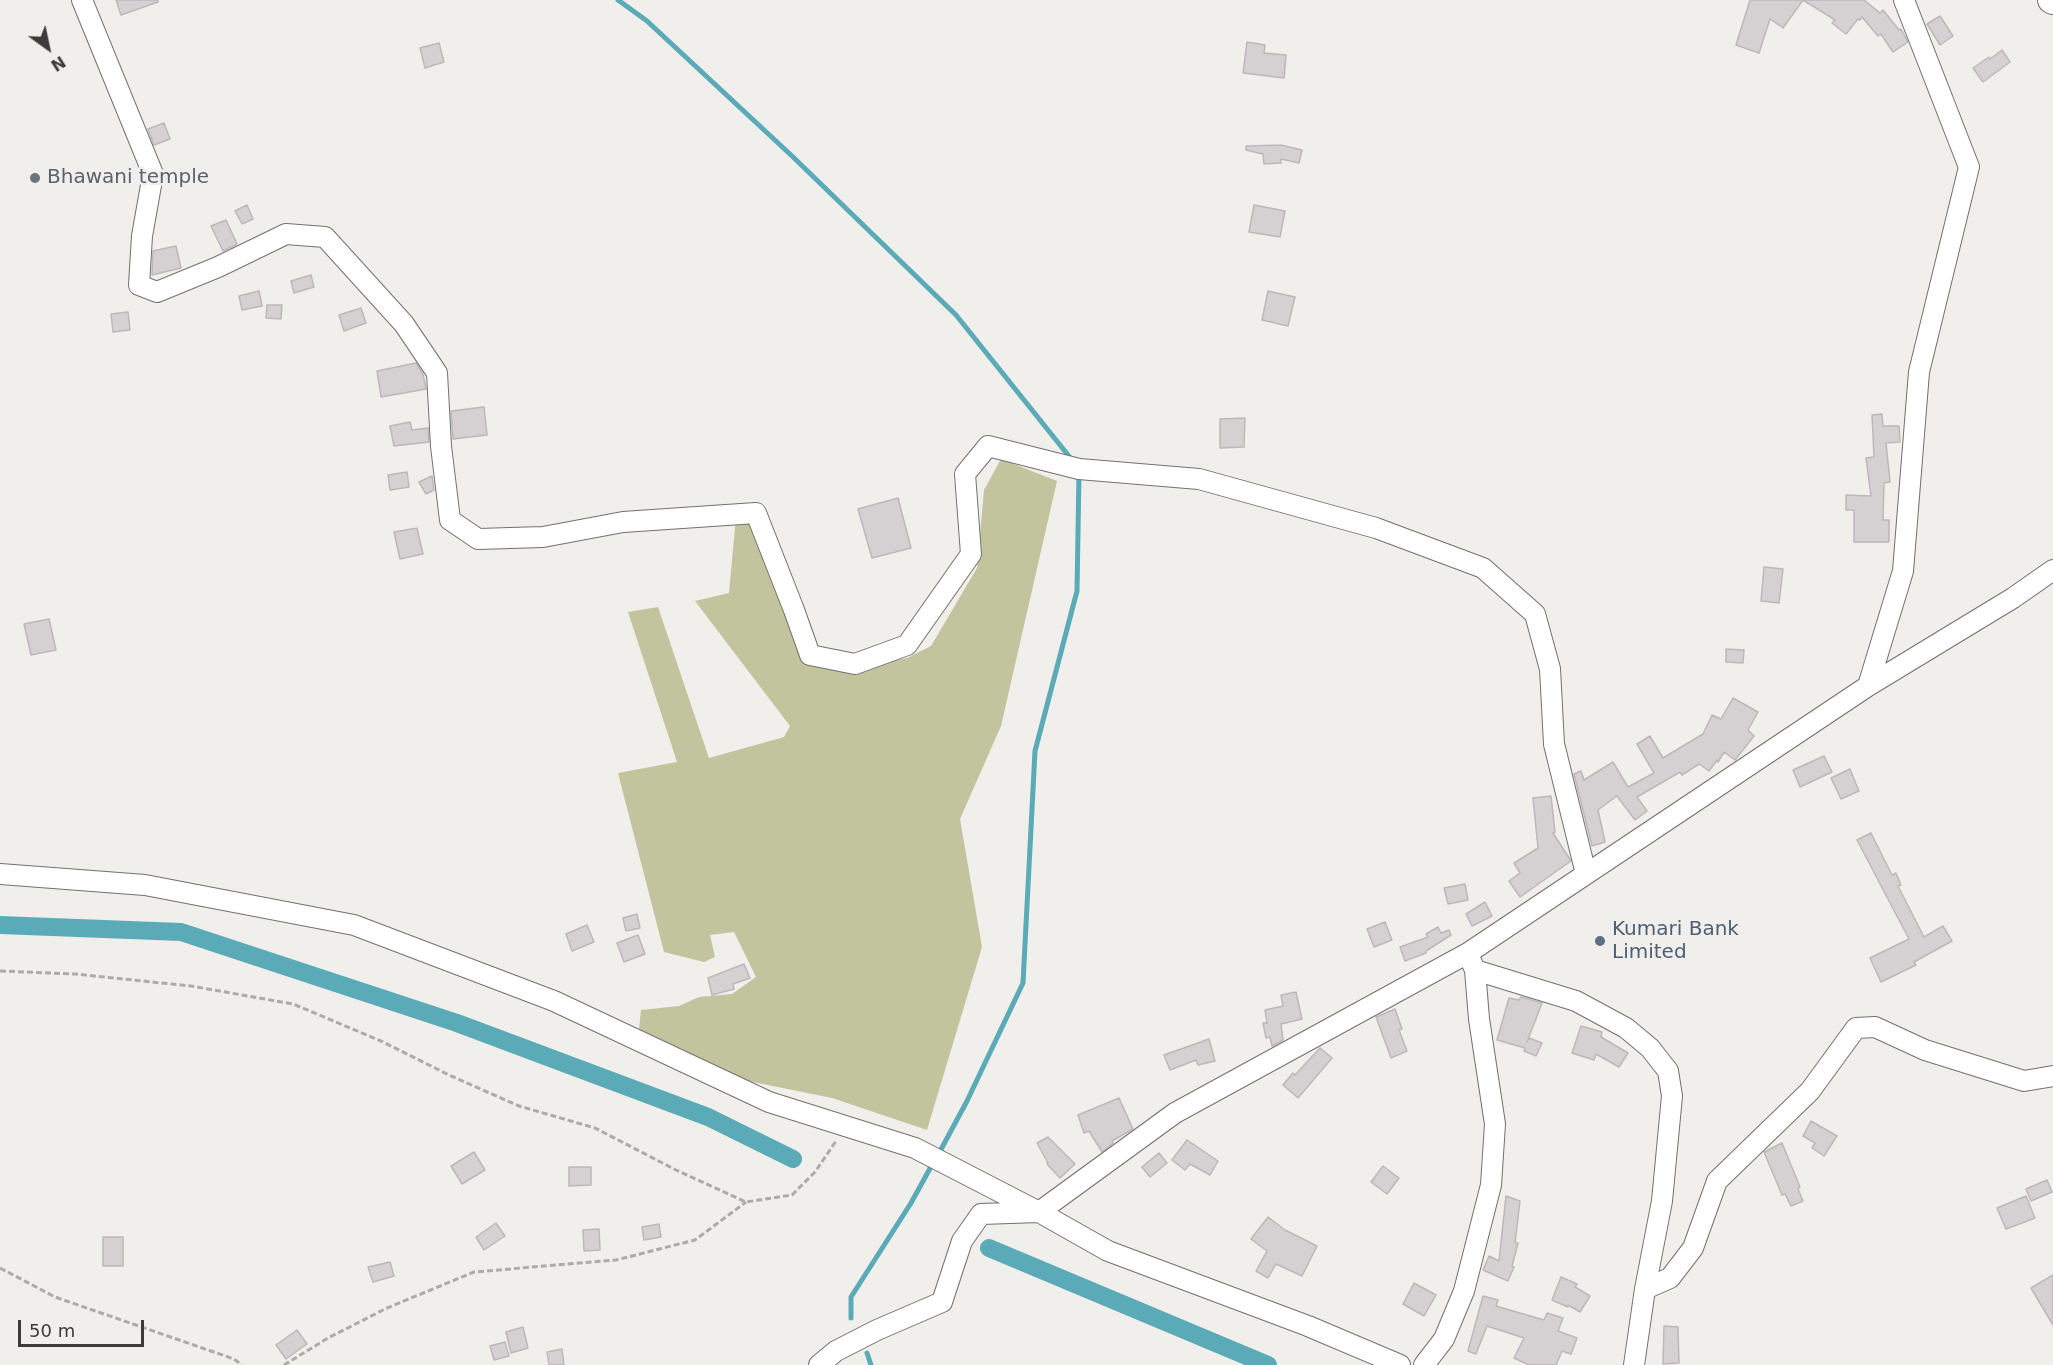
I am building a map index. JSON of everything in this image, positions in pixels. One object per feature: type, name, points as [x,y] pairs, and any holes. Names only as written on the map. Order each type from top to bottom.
[{"type":"street","points":[[82,0],[153,174],[142,236],[139,285],[157,292],[218,267],[286,234],[325,237],[404,324],[437,373],[441,446],[450,520],[477,539],[543,537],[623,522],[756,513],[810,655],[855,664],[907,645],[971,554],[965,474],[988,446],[1079,469],[1199,478],[1376,528],[1484,568],[1535,614],[1550,669],[1554,744],[1586,874]]},
{"type":"street","points":[[1868,686],[1903,571],[1919,372],[1969,167],[1905,1]]},
{"type":"street","points":[[819,1365],[836,1351],[877,1330],[942,1302],[962,1241],[981,1214],[1039,1212],[1175,1113],[1472,962],[1586,874],[1868,686],[2013,598],[2053,570]]},
{"type":"street","points":[[0,874],[145,885],[354,925],[554,1001],[769,1102],[915,1148],[1039,1212],[1108,1251],[1308,1326],[1400,1365]]},
{"type":"street","points":[[1472,962],[1576,1001],[1626,1028],[1650,1048],[1668,1071],[1672,1096],[1662,1201],[1645,1289],[1634,1365]]},
{"type":"street","points":[[1424,1365],[1444,1339],[1464,1291],[1491,1185],[1495,1124],[1472,962]]},
{"type":"street","points":[[1645,1289],[1670,1278],[1693,1248],[1717,1181],[1810,1091],[1856,1028],[1875,1028],[1925,1050],[2024,1081],[2053,1076]]},
{"type":"path","points":[[0,971],[75,974],[191,986],[293,1004],[381,1041],[449,1076],[519,1106],[594,1128],[676,1170],[746,1202]]},
{"type":"path","points":[[284,1365],[328,1338],[387,1308],[474,1272],[616,1260],[695,1240],[746,1202],[792,1195],[815,1172],[846,1126]]},
{"type":"path","points":[[0,1268],[55,1297],[234,1359],[242,1365]]},
{"type":"green space","points":[[1001,459],[1057,481],[1001,726],[960,819],[982,947],[927,1130],[832,1098],[748,1081],[639,1029],[641,1010],[679,1006],[699,997],[732,994],[756,977],[734,932],[710,935],[715,957],[704,962],[664,952],[618,773],[677,762],[628,612],[658,607],[709,758],[784,737],[790,726],[695,601],[729,593],[736,517],[754,519],[805,659],[852,667],[907,658],[931,646],[977,568],[984,490]]},
{"type":"building","points":[[116,0],[158,0],[158,2],[121,15]]},
{"type":"building","points":[[1750,0],[1803,0],[1783,28],[1770,19],[1759,53],[1736,45]]},
{"type":"building","points":[[1803,0],[1864,0],[1880,13],[1883,10],[1899,30],[1901,29],[1908,42],[1893,52],[1881,34],[1878,36],[1862,17],[1846,34],[1832,23],[1835,20]]},
{"type":"building","points":[[1940,16],[1953,36],[1940,45],[1927,24]]},
{"type":"building","points":[[1247,42],[1265,45],[1264,53],[1286,55],[1284,78],[1243,73]]},
{"type":"building","points":[[439,43],[444,62],[425,68],[420,48]]},
{"type":"building","points":[[2002,50],[2010,62],[1983,82],[1973,68]]},
{"type":"building","points":[[164,123],[170,139],[154,145],[148,129]]},
{"type":"building","points":[[1281,145],[1302,150],[1299,163],[1281,159],[1281,163],[1264,164],[1263,154],[1246,150],[1246,146]]},
{"type":"building","points":[[247,205],[253,219],[242,224],[235,211]]},
{"type":"building","points":[[1254,205],[1285,211],[1280,237],[1249,232]]},
{"type":"building","points":[[226,220],[237,244],[223,251],[211,226]]},
{"type":"building","points":[[176,246],[181,268],[152,275],[153,251]]},
{"type":"building","points":[[311,275],[314,287],[294,293],[291,281]]},
{"type":"building","points":[[259,291],[262,306],[242,310],[239,296]]},
{"type":"building","points":[[1268,291],[1295,297],[1288,326],[1262,320]]},
{"type":"building","points":[[267,305],[282,305],[281,319],[266,318]]},
{"type":"building","points":[[361,308],[366,323],[344,331],[339,315]]},
{"type":"building","points":[[128,312],[130,330],[113,332],[111,314]]},
{"type":"building","points":[[416,363],[423,374],[426,389],[381,397],[377,371]]},
{"type":"building","points":[[484,407],[487,435],[453,439],[451,411]]},
{"type":"building","points":[[1882,414],[1883,426],[1899,426],[1900,442],[1886,443],[1890,482],[1884,483],[1883,520],[1889,520],[1889,542],[1854,542],[1854,510],[1846,510],[1846,495],[1871,496],[1866,458],[1874,457],[1872,415]]},
{"type":"building","points":[[1245,418],[1244,447],[1220,448],[1220,419]]},
{"type":"building","points":[[410,422],[412,430],[428,428],[429,442],[394,446],[390,426]]},
{"type":"building","points":[[407,472],[409,487],[390,490],[388,475]]},
{"type":"building","points":[[432,476],[434,490],[426,494],[419,482]]},
{"type":"building","points":[[898,498],[911,548],[872,558],[858,509]]},
{"type":"building","points":[[417,528],[423,554],[400,559],[394,532]]},
{"type":"building","points":[[1764,567],[1783,569],[1779,603],[1761,601]]},
{"type":"building","points":[[49,619],[56,650],[31,655],[24,624]]},
{"type":"building","points":[[1726,649],[1744,650],[1743,663],[1726,662]]},
{"type":"building","points":[[1733,698],[1758,712],[1748,730],[1754,736],[1735,760],[1724,752],[1709,771],[1699,764],[1682,775],[1680,772],[1637,797],[1647,811],[1635,820],[1617,796],[1598,810],[1605,842],[1592,846],[1574,774],[1581,771],[1584,780],[1613,762],[1628,787],[1654,773],[1637,744],[1650,736],[1663,758],[1703,734],[1712,715],[1721,719]]},
{"type":"building","points":[[1824,756],[1832,772],[1800,787],[1793,770]]},
{"type":"building","points":[[1850,769],[1859,791],[1841,799],[1831,778]]},
{"type":"building","points":[[1551,796],[1555,832],[1553,833],[1571,861],[1520,897],[1509,881],[1520,873],[1514,863],[1538,848],[1533,798]]},
{"type":"building","points":[[1871,833],[1892,875],[1896,873],[1901,885],[1898,886],[1924,937],[1943,926],[1952,941],[1914,962],[1916,965],[1881,982],[1870,958],[1909,939],[1857,840]]},
{"type":"building","points":[[1465,884],[1468,900],[1448,904],[1444,888]]},
{"type":"building","points":[[1485,902],[1492,916],[1472,926],[1466,914]]},
{"type":"building","points":[[637,914],[640,928],[626,931],[623,918]]},
{"type":"building","points":[[1385,922],[1392,940],[1374,947],[1367,929]]},
{"type":"building","points":[[587,925],[594,942],[572,951],[566,934]]},
{"type":"building","points":[[1438,927],[1441,933],[1449,930],[1451,935],[1426,953],[1405,961],[1400,947],[1428,937],[1426,934]]},
{"type":"building","points":[[638,935],[645,954],[624,962],[617,943]]},
{"type":"building","points":[[744,964],[750,978],[733,984],[734,989],[712,995],[708,978]]},
{"type":"building","points":[[1296,992],[1302,1019],[1281,1024],[1283,1040],[1272,1046],[1270,1037],[1266,1038],[1263,1023],[1267,1023],[1265,1010],[1283,1006],[1281,995]]},
{"type":"building","points":[[1521,997],[1542,1003],[1527,1042],[1529,1038],[1542,1043],[1536,1056],[1524,1051],[1525,1048],[1497,1040],[1509,998],[1519,1000]]},
{"type":"building","points":[[1395,1009],[1402,1029],[1399,1030],[1407,1051],[1391,1058],[1376,1017]]},
{"type":"building","points":[[1581,1026],[1602,1032],[1601,1037],[1628,1053],[1619,1067],[1596,1054],[1594,1060],[1572,1053]]},
{"type":"building","points":[[1209,1039],[1215,1061],[1198,1065],[1196,1060],[1170,1070],[1164,1055]]},
{"type":"building","points":[[1320,1048],[1332,1058],[1298,1098],[1283,1085]]},
{"type":"building","points":[[1119,1098],[1133,1129],[1112,1141],[1113,1143],[1102,1152],[1089,1131],[1084,1133],[1078,1115]]},
{"type":"building","points":[[1811,1121],[1837,1136],[1824,1156],[1812,1148],[1815,1143],[1803,1136]]},
{"type":"building","points":[[1048,1137],[1075,1164],[1060,1178],[1047,1164],[1037,1143]]},
{"type":"building","points":[[1187,1140],[1218,1161],[1210,1175],[1190,1164],[1185,1170],[1172,1160]]},
{"type":"building","points":[[1782,1143],[1800,1187],[1798,1189],[1803,1201],[1791,1206],[1785,1194],[1782,1195],[1764,1152]]},
{"type":"building","points":[[474,1152],[485,1170],[462,1184],[451,1166]]},
{"type":"building","points":[[1159,1153],[1167,1163],[1150,1177],[1142,1167]]},
{"type":"building","points":[[1383,1166],[1399,1178],[1387,1194],[1371,1182]]},
{"type":"building","points":[[569,1167],[591,1167],[591,1185],[569,1186]]},
{"type":"building","points":[[2047,1180],[2052,1192],[2031,1201],[2026,1189]]},
{"type":"building","points":[[1506,1196],[1520,1201],[1515,1243],[1518,1243],[1512,1266],[1514,1267],[1508,1281],[1483,1270],[1489,1256],[1499,1261]]},
{"type":"building","points":[[2026,1196],[2035,1218],[2006,1229],[1997,1208]]},
{"type":"building","points":[[1268,1217],[1285,1230],[1317,1246],[1302,1276],[1276,1264],[1268,1278],[1256,1271],[1267,1251],[1251,1239]]},
{"type":"building","points":[[496,1223],[505,1236],[484,1250],[476,1237]]},
{"type":"building","points":[[659,1224],[661,1237],[644,1240],[642,1227]]},
{"type":"building","points":[[599,1229],[600,1250],[584,1251],[583,1230]]},
{"type":"building","points":[[103,1237],[123,1237],[123,1266],[103,1266]]},
{"type":"building","points":[[390,1262],[394,1276],[373,1282],[368,1267]]},
{"type":"building","points":[[2053,1275],[2053,1325],[2031,1288]]},
{"type":"building","points":[[1561,1277],[1577,1284],[1575,1287],[1590,1296],[1580,1312],[1552,1300]]},
{"type":"building","points":[[1414,1283],[1436,1295],[1424,1316],[1403,1304]]},
{"type":"building","points":[[1483,1296],[1498,1300],[1496,1306],[1544,1320],[1547,1313],[1563,1318],[1558,1331],[1577,1338],[1571,1354],[1562,1351],[1556,1365],[1529,1365],[1514,1358],[1524,1338],[1487,1326],[1476,1354],[1468,1351]]},
{"type":"building","points":[[1664,1326],[1678,1327],[1679,1363],[1663,1364]]},
{"type":"building","points":[[523,1327],[528,1348],[511,1353],[506,1332]]},
{"type":"building","points":[[297,1330],[307,1344],[286,1359],[276,1345]]},
{"type":"building","points":[[505,1342],[509,1356],[494,1360],[490,1346]]},
{"type":"building","points":[[562,1349],[564,1365],[549,1365],[547,1352]]},
{"type":"waterway","points":[[618,0],[647,21],[792,156],[956,315],[1072,460]]},
{"type":"waterway","points":[[938,1155],[967,1101],[1023,983],[1035,751],[1077,591],[1079,473]]},
{"type":"waterway","points":[[0,925],[181,932],[457,1023],[708,1117],[793,1159]]},
{"type":"waterway","points":[[851,1318],[851,1297],[911,1203],[933,1163]]},
{"type":"waterway","points":[[989,1248],[1268,1365]]},
{"type":"waterway","points":[[867,1353],[871,1365]]},
{"type":"place","name":"Bhawani temple","points":[[35,178]]},
{"type":"place","name":"Kumari Bank Limited","points":[[1600,941]]}]
